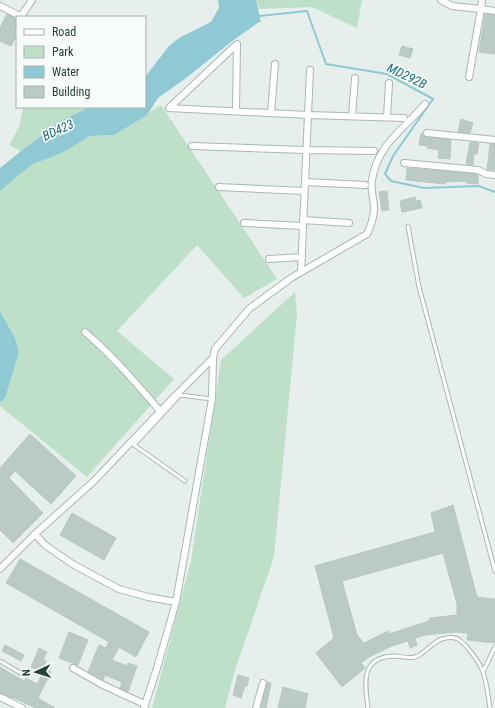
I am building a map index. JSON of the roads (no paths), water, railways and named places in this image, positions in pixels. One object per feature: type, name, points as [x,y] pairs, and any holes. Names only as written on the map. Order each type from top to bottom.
[{"type":"street","points":[[0,6],[18,15],[22,15],[32,0]]},
{"type":"street","points":[[441,0],[452,6],[495,11]]},
{"type":"street","points":[[469,77],[482,0]]},
{"type":"street","points":[[236,111],[237,44],[169,108],[308,115],[404,118]]},
{"type":"street","points":[[271,113],[275,64]]},
{"type":"street","points":[[301,272],[310,70]]},
{"type":"street","points":[[352,116],[355,78]]},
{"type":"street","points":[[388,83],[388,117]]},
{"type":"street","points":[[73,668],[100,684],[144,706],[157,668],[176,602],[212,399],[213,358],[215,349],[249,309],[291,278],[366,234],[372,223],[374,208],[371,182],[376,164],[382,151],[390,140],[414,118],[425,104]]},
{"type":"street","points":[[427,133],[495,140]]},
{"type":"street","points":[[192,146],[374,151]]},
{"type":"street","points":[[404,163],[478,170],[486,174],[495,175]]},
{"type":"street","points":[[305,182],[365,185]]},
{"type":"street","points":[[219,187],[304,191]]},
{"type":"street","points":[[244,223],[349,224]]},
{"type":"street","points":[[269,259],[302,257]]},
{"type":"street","points":[[85,332],[105,348],[160,411]]},
{"type":"street","points":[[0,569],[35,534],[94,481],[144,431],[160,411],[213,358]]},
{"type":"street","points":[[35,534],[45,545],[74,566],[119,588],[148,597],[176,602]]},
{"type":"street","points":[[256,708],[263,683]]},
{"type":"street","points":[[0,697],[22,708]]},
{"type":"lane","points":[[408,226],[419,287],[495,571]]},
{"type":"lane","points":[[184,481],[134,445],[144,431],[180,396],[212,399]]},
{"type":"lane","points":[[368,708],[366,671],[377,659],[395,656],[408,658],[417,656],[440,639],[448,637],[455,638],[462,642],[480,665],[483,672],[490,708]]},
{"type":"lane","points":[[483,672],[495,647]]},
{"type":"lane","points":[[0,661],[22,674]]},
{"type":"water","name":"BD423","points":[[218,0],[256,0],[261,22],[235,39],[158,98],[147,115],[114,135],[90,136],[62,153],[31,165],[0,191],[0,168],[62,120],[88,108],[146,108],[146,76],[169,46],[179,38],[211,22],[219,8]]},
{"type":"water","points":[[0,311],[15,338],[19,352],[5,398],[0,403]]},
{"type":"waterway","name":"MD292B","points":[[259,16],[307,11],[326,64],[387,74],[433,99],[393,156],[385,174],[391,181],[424,188],[479,186],[495,192]]}]
